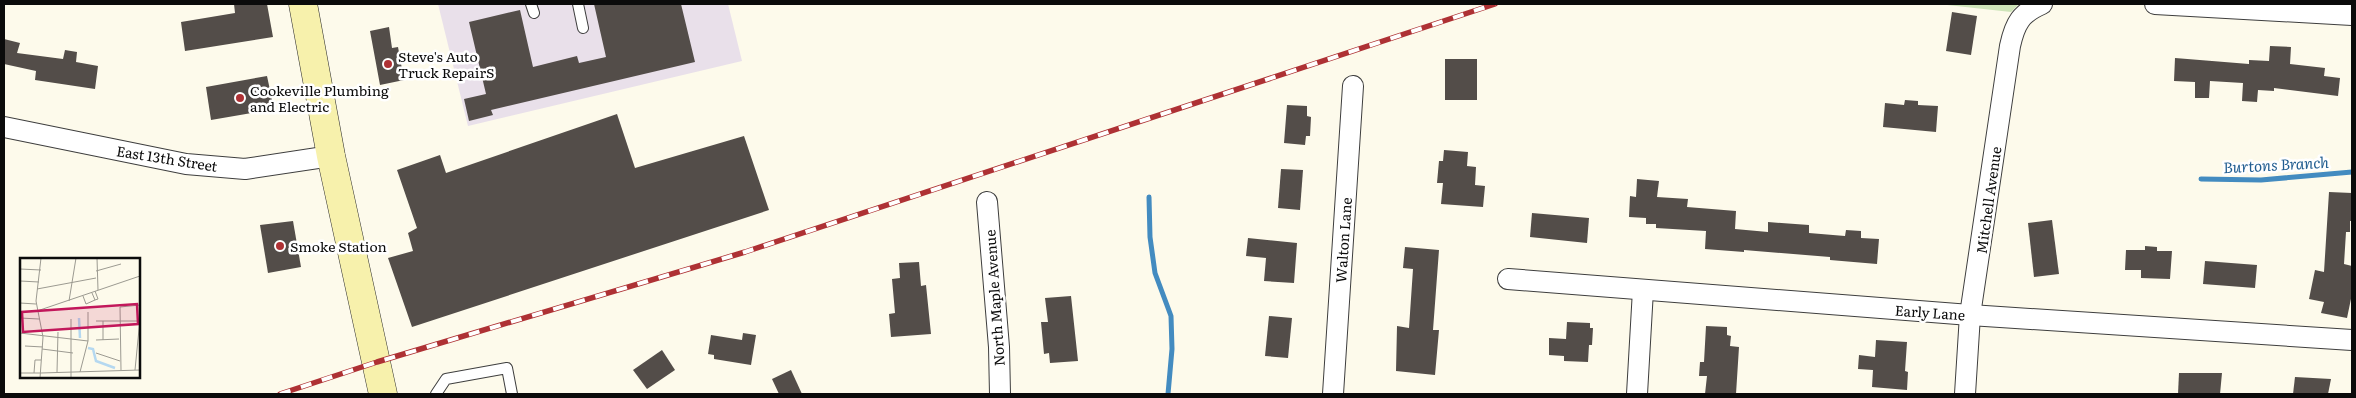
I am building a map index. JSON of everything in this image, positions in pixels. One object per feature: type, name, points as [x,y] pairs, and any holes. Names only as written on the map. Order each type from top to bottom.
[{"type":"main road","points":[[303,4],[331,156],[383,394]]},
{"type":"street","points":[[2155,4],[2352,15]]},
{"type":"street","name":"Mitchell Avenue","points":[[1965,394],[1970,315],[2010,46],[2014,28],[2035,7]]},
{"type":"street","name":"Walton Lane","points":[[1333,394],[1354,86]]},
{"type":"street","name":"East 13th Street","points":[[4,127],[186,164],[245,169],[331,156]]},
{"type":"street","name":"North Maple Avenue","points":[[987,202],[999,347],[1000,394]]},
{"type":"street","name":"Early Lane","points":[[1508,279],[1970,315],[2352,340]]},
{"type":"street","points":[[1637,394],[1643,290]]},
{"type":"lane","points":[[578,4],[583,28]]},
{"type":"lane","points":[[436,394],[446,379],[507,368],[512,394]]},
{"type":"shaded area","points":[[438,4],[728,4],[742,61],[468,126]]},
{"type":"green space","points":[[1938,4],[2019,4],[2011,12]]},
{"type":"building","points":[[234,4],[267,4],[273,37],[185,51],[181,22],[235,13]]},
{"type":"building","points":[[594,4],[681,4],[695,62],[491,110],[493,115],[469,121],[464,99],[486,94],[469,22],[520,10],[533,67],[577,56],[579,63],[606,57]]},
{"type":"building","points":[[1952,12],[1977,16],[1971,55],[1946,51]]},
{"type":"building","name":"Steve's Auto Truck RepairS","points":[[389,27],[392,48],[398,47],[404,80],[380,85],[370,31]]},
{"type":"building","points":[[4,39],[20,43],[17,53],[63,59],[65,50],[77,52],[76,62],[98,66],[95,89],[35,80],[36,71],[4,64]]},
{"type":"building","points":[[2270,46],[2291,47],[2290,64],[2325,68],[2324,76],[2340,78],[2338,96],[2274,88],[2274,91],[2258,90],[2257,102],[2242,101],[2243,83],[2210,81],[2209,98],[2195,98],[2195,82],[2174,81],[2175,58],[2249,64],[2249,60],[2269,61]]},
{"type":"building","points":[[1445,59],[1477,59],[1477,100],[1445,100]]},
{"type":"building","name":"Cookeville Plumbing and Electric","points":[[267,76],[274,109],[211,120],[206,87]]},
{"type":"building","points":[[1905,100],[1918,101],[1918,105],[1938,106],[1936,132],[1883,127],[1885,103],[1904,105]]},
{"type":"building","points":[[1287,105],[1307,106],[1307,116],[1311,117],[1310,136],[1306,136],[1305,145],[1284,143]]},
{"type":"building","points":[[617,114],[635,168],[744,136],[769,210],[412,327],[388,258],[413,251],[408,233],[417,228],[397,170],[440,155],[446,173]]},
{"type":"building","points":[[1444,150],[1468,152],[1467,166],[1476,167],[1475,185],[1485,186],[1483,207],[1441,204],[1443,183],[1437,183],[1439,161],[1443,161]]},
{"type":"building","points":[[1281,169],[1303,170],[1300,210],[1278,208]]},
{"type":"building","points":[[1637,179],[1659,181],[1657,197],[1688,199],[1687,207],[1736,211],[1735,229],[1768,232],[1768,222],[1809,225],[1809,233],[1845,236],[1846,230],[1861,231],[1861,238],[1879,239],[1877,264],[1830,260],[1830,257],[1705,249],[1706,231],[1656,228],[1656,224],[1646,224],[1646,218],[1629,217],[1630,196],[1636,197]]},
{"type":"building","points":[[2329,192],[2352,193],[2352,221],[2350,221],[2350,232],[2346,232],[2344,264],[2352,266],[2352,294],[2347,318],[2321,313],[2324,302],[2309,299],[2315,270],[2324,272]]},
{"type":"building","points":[[1532,213],[1589,218],[1587,243],[1530,237]]},
{"type":"building","points":[[2052,220],[2059,274],[2034,277],[2028,223]]},
{"type":"building","name":"Smoke Station","points":[[293,221],[301,267],[268,273],[260,225]]},
{"type":"building","points":[[1248,238],[1297,243],[1294,283],[1264,281],[1266,258],[1246,256]]},
{"type":"building","points":[[2145,246],[2157,247],[2157,251],[2172,251],[2170,279],[2141,278],[2141,270],[2125,270],[2126,250],[2145,250]]},
{"type":"building","points":[[1405,247],[1439,250],[1433,330],[1439,330],[1435,375],[1396,371],[1397,326],[1409,328],[1413,269],[1403,268]]},
{"type":"building","points":[[2205,261],[2257,265],[2255,288],[2203,284]]},
{"type":"building","points":[[919,262],[921,286],[926,285],[931,334],[891,337],[889,314],[895,313],[892,279],[900,278],[899,263]]},
{"type":"building","points":[[1071,296],[1078,361],[1050,363],[1049,353],[1044,354],[1041,322],[1048,322],[1045,298]]},
{"type":"building","points":[[1269,316],[1292,318],[1288,358],[1265,356]]},
{"type":"building","points":[[1567,322],[1590,323],[1590,328],[1593,328],[1588,362],[1564,361],[1564,356],[1549,355],[1549,338],[1566,339]]},
{"type":"building","points":[[1706,326],[1727,327],[1727,335],[1731,336],[1730,346],[1739,347],[1736,394],[1705,394],[1707,376],[1699,376],[1700,362],[1704,362]]},
{"type":"building","points":[[743,333],[756,335],[751,365],[714,359],[714,355],[708,354],[711,335],[742,340]]},
{"type":"building","points":[[1876,340],[1907,342],[1905,371],[1908,372],[1907,390],[1872,387],[1873,370],[1858,369],[1859,355],[1875,357]]},
{"type":"building","points":[[662,350],[675,370],[647,389],[633,370]]},
{"type":"building","points":[[791,370],[802,394],[779,394],[772,379]]},
{"type":"building","points":[[2179,373],[2222,373],[2220,394],[2178,394]]},
{"type":"building","points":[[2295,377],[2331,379],[2328,394],[2293,394]]},
{"type":"waterway","name":"Burtons Branch","points":[[2201,179],[2261,180],[2352,172]]},
{"type":"waterway","points":[[1149,197],[1150,237],[1155,273],[1171,316],[1172,349],[1168,394]]},
{"type":"railway","points":[[280,394],[377,362],[745,252],[1495,4]]},
{"type":"place","name":"Steve's Auto Truck RepairS","points":[[388,64]]},
{"type":"place","name":"Cookeville Plumbing and Electric","points":[[240,98]]},
{"type":"place","name":"Smoke Station","points":[[280,246]]}]
